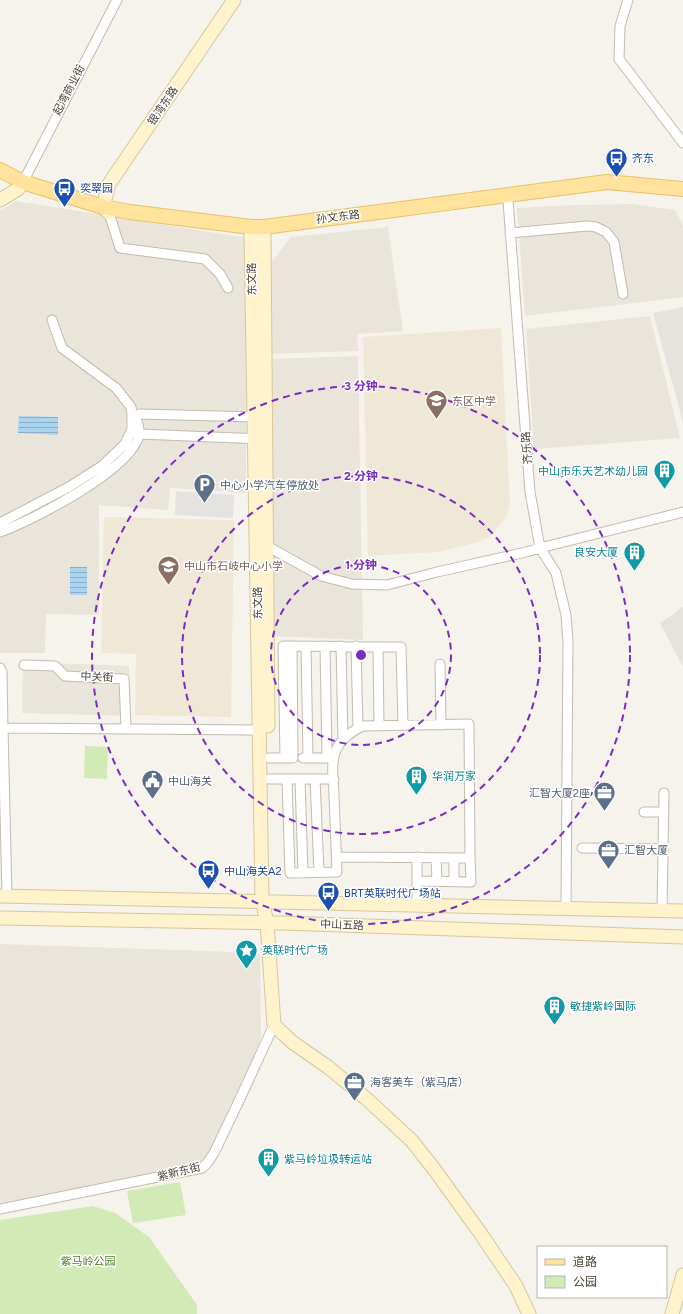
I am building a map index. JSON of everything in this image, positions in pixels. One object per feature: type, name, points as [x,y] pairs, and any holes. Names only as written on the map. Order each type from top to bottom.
[{"type":"main road","name":"孙文东路","points":[[0,170],[10,185],[106,210],[258,234],[508,201],[607,190],[683,196]]},
{"type":"main road","name":"孙文东路","points":[[106,210],[243,226],[264,227],[607,182],[683,189]]},
{"type":"street","name":"起湾商业街","points":[[10,185],[116,0]]},
{"type":"street","name":"银湾东路","points":[[106,210],[109,184],[234,0]]},
{"type":"street","points":[[628,0],[620,26],[619,59],[683,143]]},
{"type":"street","points":[[0,200],[10,185]]},
{"type":"street","name":"齐乐路","points":[[508,201],[530,492],[540,548]]},
{"type":"street","points":[[106,210],[120,248],[205,259],[220,274],[228,288]]},
{"type":"street","points":[[510,232],[587,226],[596,227],[606,232],[614,242],[623,294]]},
{"type":"street","name":"东文路","points":[[258,234],[260,417],[260,730],[266,901]]},
{"type":"street","points":[[52,320],[62,348],[116,388],[131,407],[134,432],[139,434],[260,439]]},
{"type":"street","points":[[0,523],[69,487],[102,466],[125,444],[133,423],[140,414],[260,417]]},
{"type":"street","points":[[0,532],[88,487],[109,472],[132,449],[139,434],[138,422],[133,423]]},
{"type":"street","name":"东文路","points":[[260,439],[267,546],[269,779],[266,901]]},
{"type":"street","points":[[267,546],[322,576],[352,584],[387,585],[526,552],[683,512]]},
{"type":"street","points":[[540,548],[556,573],[566,615],[568,641],[566,908]]},
{"type":"street","points":[[289,758],[292,646],[402,647],[403,725]]},
{"type":"street","points":[[306,646],[308,758]]},
{"type":"street","points":[[287,779],[290,873],[337,872],[334,779],[330,758],[324,646]]},
{"type":"street","points":[[341,646],[343,740]]},
{"type":"street","points":[[356,646],[358,728]]},
{"type":"street","points":[[378,646],[379,726]]},
{"type":"street","name":"中关街","points":[[24,664],[55,666],[65,676],[124,679],[126,729]]},
{"type":"street","points":[[440,664],[441,724]]},
{"type":"street","points":[[0,668],[2,672],[1,728],[3,896]]},
{"type":"street","points":[[330,758],[343,740],[358,728],[363,726],[469,724],[471,882],[417,881]]},
{"type":"street","points":[[1,728],[260,730]]},
{"type":"street","points":[[269,758],[330,758]]},
{"type":"street","points":[[269,779],[334,779]]},
{"type":"street","points":[[300,779],[303,873]]},
{"type":"street","points":[[315,779],[319,872]]},
{"type":"street","points":[[662,910],[664,793]]},
{"type":"street","points":[[644,812],[664,812]]},
{"type":"street","points":[[582,848],[663,849]]},
{"type":"street","points":[[337,857],[470,858]]},
{"type":"street","points":[[417,857],[417,904]]},
{"type":"street","points":[[436,858],[437,881]]},
{"type":"street","points":[[454,858],[454,881]]},
{"type":"street","name":"中山五路","points":[[3,896],[683,910]]},
{"type":"street","points":[[266,901],[274,1025],[292,1042],[328,1067],[369,1101],[412,1141],[481,1234],[516,1286],[529,1314]]},
{"type":"street","name":"中山五路","points":[[0,918],[268,923],[683,937]]},
{"type":"street","name":"紫新东街","points":[[0,1209],[202,1168],[207,1164],[241,1098],[274,1025]]},
{"type":"street","points":[[672,1314],[683,1275]]},
{"type":"shaded area","name":"奕翠园","points":[[16,201],[247,238],[246,493],[170,488],[168,510],[99,505],[99,615],[46,614],[45,653],[0,653],[0,211]]},
{"type":"shaded area","points":[[632,204],[675,210],[683,227],[683,297],[525,316],[517,208]]},
{"type":"shaded area","points":[[388,227],[403,331],[357,334],[358,351],[267,354],[267,268],[291,237]]},
{"type":"shaded area","points":[[683,307],[683,422],[653,313]]},
{"type":"shaded area","points":[[650,316],[680,438],[534,449],[526,329]]},
{"type":"shaded area","name":"东区中学","points":[[501,328],[510,504],[507,516],[490,537],[474,543],[438,552],[368,556],[363,337]]},
{"type":"shaded area","points":[[358,356],[363,640],[270,636],[268,359]]},
{"type":"shaded area","name":"中心小学汽车停放处","points":[[176,491],[234,495],[233,518],[175,515]]},
{"type":"shaded area","name":"中山市石岐中心小学","points":[[104,517],[234,520],[231,717],[135,715],[136,654],[101,653]]},
{"type":"shaded area","points":[[683,607],[683,667],[660,623]]},
{"type":"shaded area","points":[[23,662],[129,666],[130,716],[22,713]]},
{"type":"shaded area","points":[[0,944],[260,953],[261,1036],[258,1048],[242,1089],[217,1140],[203,1164],[0,1205]]},
{"type":"green space","points":[[85,746],[108,747],[107,779],[84,778]]},
{"type":"green space","points":[[180,1182],[186,1215],[133,1223],[127,1191]]},
{"type":"green space","name":"紫马岭公园","points":[[93,1206],[115,1213],[149,1237],[197,1305],[197,1314],[0,1314],[0,1220]]},
{"type":"water","points":[[19,416],[58,417],[58,435],[18,433]]},
{"type":"water","points":[[70,567],[87,567],[87,595],[70,595]]},
{"type":"place","name":"齐东","points":[[617,178]]},
{"type":"place","name":"奕翠园","points":[[65,208]]},
{"type":"place","name":"东区中学","points":[[436,420]]},
{"type":"place","name":"中山市乐天艺术幼儿园","points":[[664,490]]},
{"type":"place","name":"中心小学汽车停放处","points":[[204,504]]},
{"type":"place","name":"良安大厦","points":[[634,572]]},
{"type":"place","name":"中山市石岐中心小学","points":[[168,586]]},
{"type":"place","name":"华润万家","points":[[416,796]]},
{"type":"place","name":"中山海关","points":[[152,800]]},
{"type":"place","name":"汇智大厦2座","points":[[605,812]]},
{"type":"place","name":"汇智大厦","points":[[609,870]]},
{"type":"place","name":"中山海关A2","points":[[209,890]]},
{"type":"place","name":"BRT英联时代广场站","points":[[328,912]]},
{"type":"place","name":"英联时代广场","points":[[247,970]]},
{"type":"place","name":"敏捷紫岭国际","points":[[554,1026]]},
{"type":"place","name":"海客美车（紫马店）","points":[[354,1102]]},
{"type":"place","name":"紫马岭垃圾转运站","points":[[268,1178]]}]
